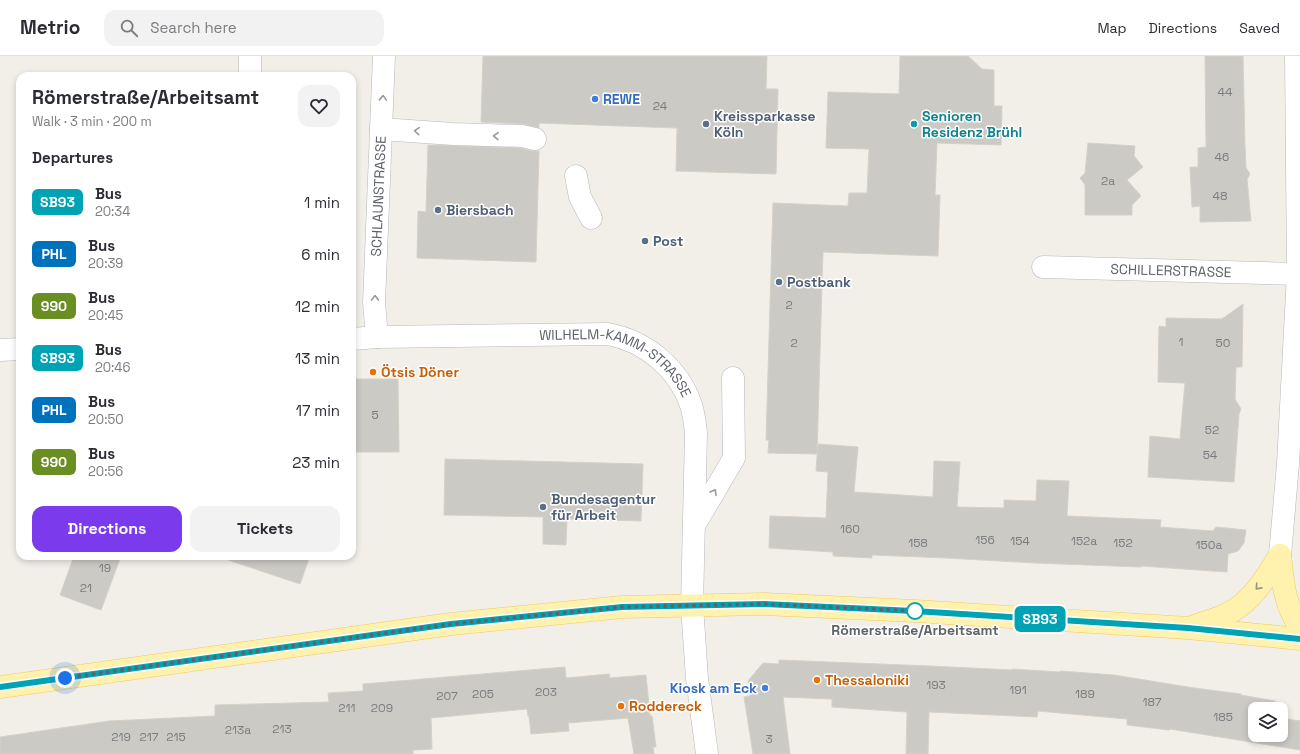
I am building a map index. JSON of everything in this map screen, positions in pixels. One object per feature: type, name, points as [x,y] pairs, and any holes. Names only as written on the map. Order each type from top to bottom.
[{"type":"main road","points":[[1280,555],[1285,594],[1292,616],[1300,627]]},
{"type":"main road","points":[[1188,628],[1216,618],[1240,606],[1261,585],[1280,555]]},
{"type":"main road","points":[[0,687],[451,624],[622,607],[770,605],[914,611],[1188,628],[1300,639]]},
{"type":"street","points":[[250,56],[250,72]]},
{"type":"street","name":"SCHLAUNSTRASSE","points":[[377,337],[374,303],[384,56]]},
{"type":"street","points":[[1280,555],[1288,464],[1299,274],[1296,56]]},
{"type":"street","points":[[381,128],[453,134],[522,136],[535,139]]},
{"type":"street","points":[[576,176],[580,197],[591,218]]},
{"type":"street","name":"SCHILLERSTRASSE","points":[[1043,266],[1299,274]]},
{"type":"street","name":"WILHELM-KAMM-STRASSE","points":[[356,339],[377,337],[608,334],[619,336],[635,343],[657,356],[670,369],[683,386],[692,407],[696,433],[692,606],[697,678],[707,754]]},
{"type":"street","points":[[0,350],[16,349]]},
{"type":"street","points":[[694,525],[734,458],[733,378]]},
{"type":"building","points":[[483,56],[767,56],[766,89],[778,89],[776,174],[676,171],[677,128],[539,123],[539,128],[523,124],[481,122]]},
{"type":"building","points":[[900,56],[968,56],[982,69],[994,70],[994,106],[1002,106],[1001,145],[937,143],[935,195],[940,195],[938,256],[823,252],[817,454],[768,453],[769,440],[766,440],[773,203],[848,206],[849,193],[867,193],[869,149],[826,148],[828,92],[899,94]]},
{"type":"building","points":[[1205,56],[1243,56],[1246,168],[1250,174],[1247,179],[1251,221],[1200,222],[1200,206],[1192,207],[1190,167],[1198,167],[1198,148],[1206,147]]},
{"type":"building","points":[[1088,143],[1135,146],[1134,156],[1143,167],[1127,180],[1141,196],[1132,205],[1132,215],[1085,215],[1085,185],[1080,178],[1085,173]]},
{"type":"building","points":[[428,145],[520,148],[539,151],[536,262],[417,258],[418,211],[426,212]]},
{"type":"building","points":[[1243,304],[1242,367],[1236,367],[1235,399],[1241,409],[1239,414],[1234,482],[1148,477],[1150,436],[1180,439],[1185,383],[1158,382],[1159,326],[1166,327],[1166,318],[1222,319]]},
{"type":"building","points":[[356,379],[398,379],[399,452],[356,452]]},
{"type":"building","points":[[818,444],[858,447],[854,492],[933,497],[934,461],[960,462],[957,507],[1004,508],[1004,500],[1036,501],[1037,480],[1069,481],[1067,516],[1161,520],[1160,527],[1213,531],[1216,527],[1246,530],[1244,543],[1238,551],[1228,554],[1227,572],[1141,566],[1035,563],[946,558],[872,555],[872,558],[833,556],[833,552],[769,548],[770,516],[826,518],[828,472],[816,471]]},
{"type":"building","name":"Bundesagentur für Arbeit","points":[[445,459],[643,464],[641,521],[567,519],[566,545],[543,544],[543,517],[444,515]]},
{"type":"building","points":[[73,560],[120,560],[101,610],[60,595]]},
{"type":"building","points":[[228,560],[309,560],[300,584]]},
{"type":"building","points":[[779,660],[1060,671],[1114,675],[1241,694],[1275,701],[1248,702],[1248,742],[1170,729],[1127,725],[1127,719],[1038,711],[1037,717],[929,712],[928,754],[906,754],[907,712],[832,707],[832,699],[783,697],[790,754],[753,754],[744,697],[750,696],[748,681],[763,663],[779,664]]},
{"type":"building","points":[[565,667],[566,678],[609,674],[610,678],[646,675],[650,716],[652,716],[656,747],[653,747],[654,754],[634,754],[628,718],[568,723],[569,731],[531,734],[527,709],[431,718],[432,749],[413,750],[413,754],[0,754],[0,737],[109,721],[215,716],[215,705],[329,702],[328,693],[363,691],[363,684]]},
{"type":"building","points":[[1288,719],[1300,721],[1300,750],[1250,742],[1288,742]]},
{"type":"bus line","name":"SB93","points":[[0,687],[451,624],[622,607],[764,604],[914,611],[1188,628],[1300,639]]},
{"type":"place","name":"REWE","points":[[595,99]]},
{"type":"place","name":"Kreissparkasse Köln","points":[[706,124]]},
{"type":"place","name":"Senioren Residenz Brühl","points":[[914,124]]},
{"type":"place","name":"Biersbach","points":[[438,210]]},
{"type":"place","name":"Post","points":[[645,241]]},
{"type":"place","name":"Postbank","points":[[779,282]]},
{"type":"place","name":"Ötsis Döner","points":[[373,372]]},
{"type":"place","name":"Bundesagentur für Arbeit","points":[[543,507]]},
{"type":"place","name":"Römerstraße/Arbeitsamt","points":[[915,611]]},
{"type":"place","name":"Thessaloniki","points":[[817,680]]},
{"type":"place","name":"Kiosk am Eck","points":[[765,688]]},
{"type":"place","name":"Roddereck","points":[[621,706]]},
{"type":"route","points":[[65,678],[451,624],[622,607],[764,604],[915,611]]}]
